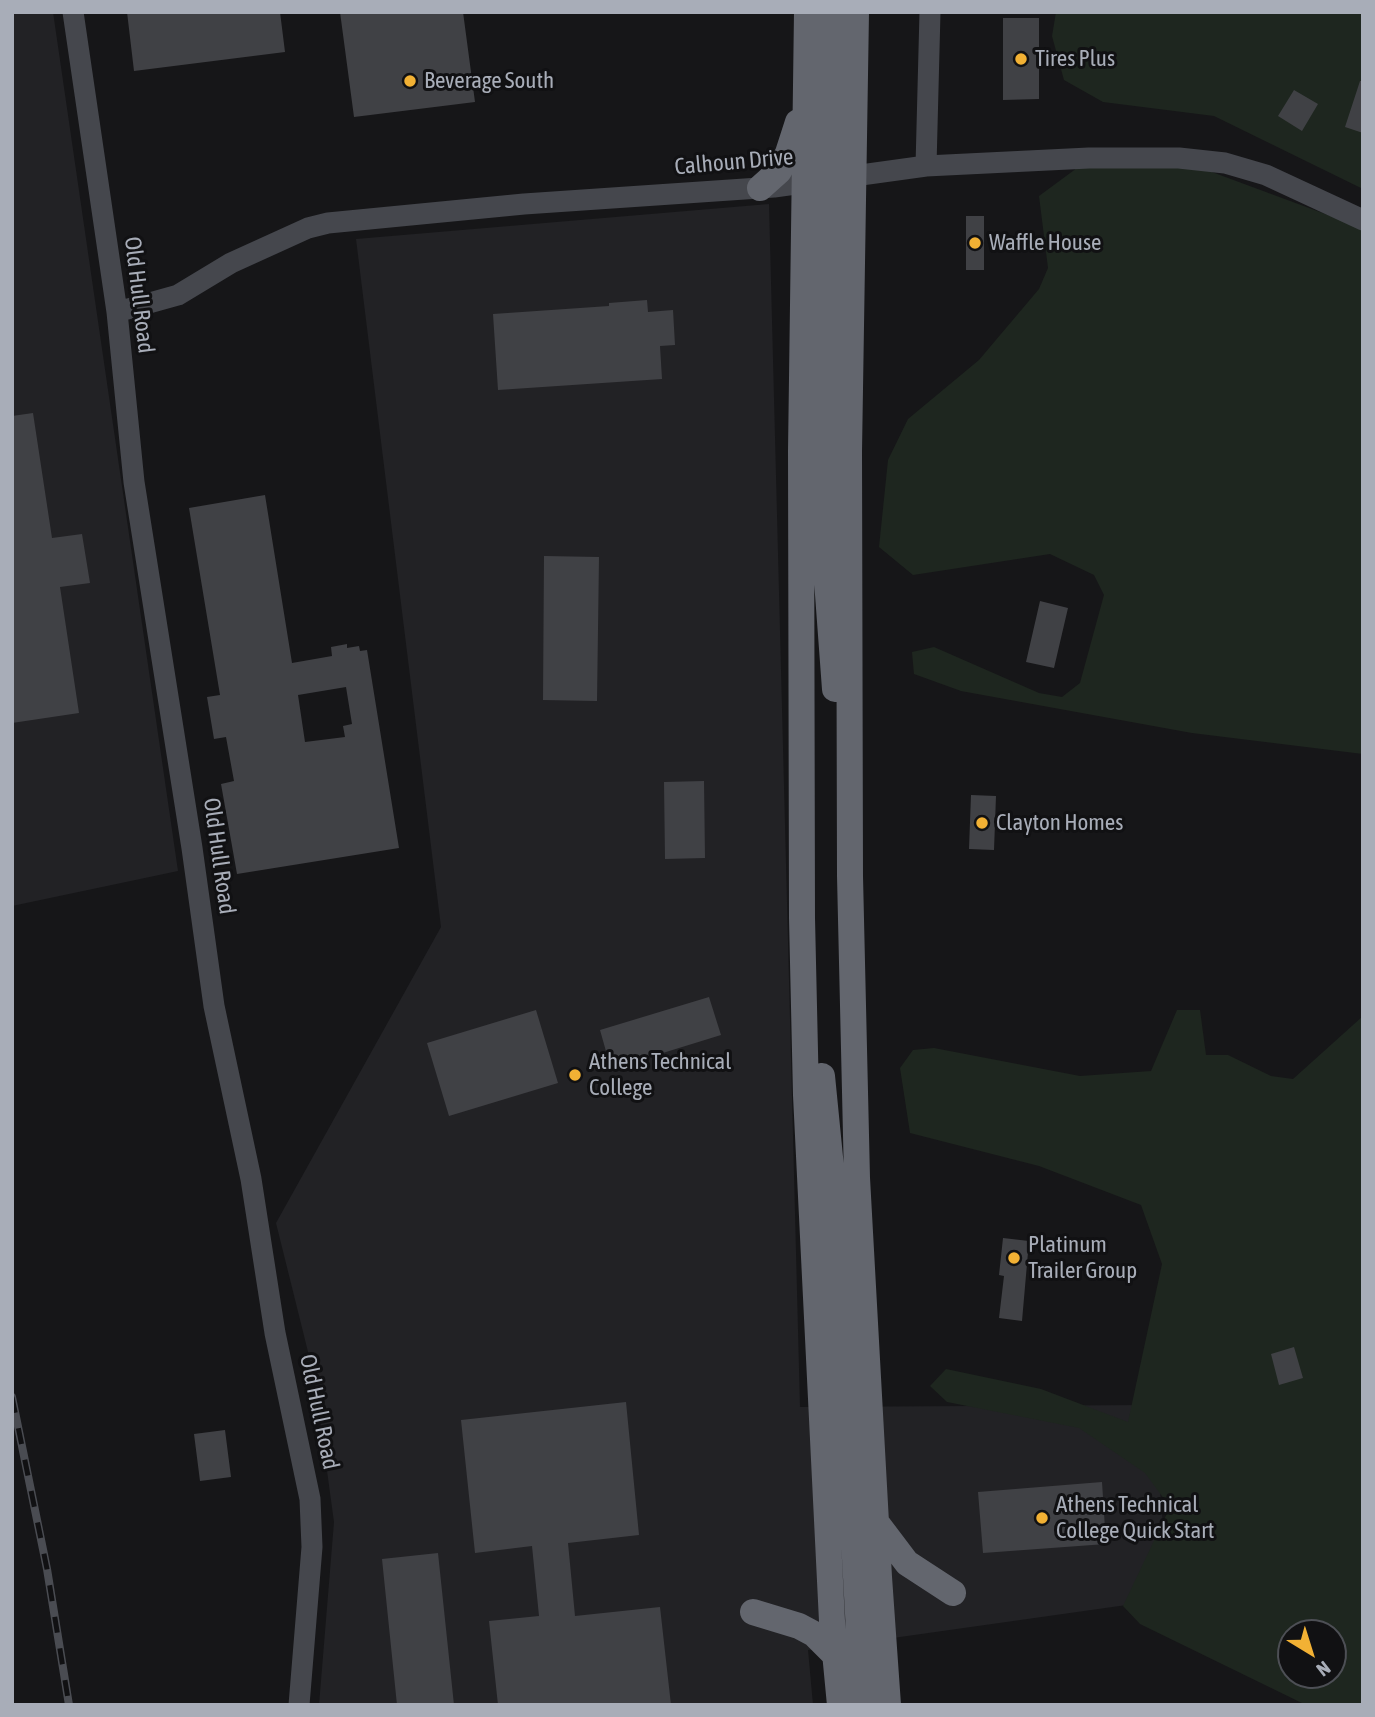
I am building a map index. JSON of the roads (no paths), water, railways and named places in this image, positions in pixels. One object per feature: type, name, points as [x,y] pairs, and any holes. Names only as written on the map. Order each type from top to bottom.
[{"type":"highway","points":[[807,12],[806,97],[830,180]]},
{"type":"highway","points":[[833,12],[830,180],[849,451],[850,876],[857,1178],[888,1705]]},
{"type":"highway","points":[[840,1705],[806,1095],[802,892],[801,451],[830,180],[856,12]]},
{"type":"highway","points":[[760,188],[779,171],[806,97]]},
{"type":"highway","points":[[804,1017],[821,1062],[837,1228],[863,1705]]},
{"type":"highway","points":[[876,1522],[907,1563],[953,1593]]},
{"type":"highway","points":[[754,1612],[799,1626],[814,1634],[836,1656]]},
{"type":"main road","name":"Old Hull Road","points":[[72,12],[117,312],[134,482],[214,1006],[251,1179],[275,1333],[310,1499],[312,1547],[299,1705]]},
{"type":"main road","points":[[926,166],[930,12]]},
{"type":"main road","name":"Calhoun Drive","points":[[117,312],[178,295],[231,263],[308,228],[328,223],[524,204],[760,188],[926,166],[1089,158],[1179,158],[1225,163],[1266,175],[1363,220]]},
{"type":"railway","points":[[12,1397],[47,1569],[69,1705]]},
{"type":"place","name":"Tires Plus","points":[[1021,59]]},
{"type":"place","name":"Beverage South","points":[[410,81]]},
{"type":"place","name":"Waffle House","points":[[975,243]]},
{"type":"place","name":"Clayton Homes","points":[[982,823]]},
{"type":"place","name":"Athens Technical College","points":[[575,1075]]},
{"type":"place","name":"Platinum Trailer Group","points":[[1014,1258]]},
{"type":"place","name":"Athens Technical College Quick Start","points":[[1042,1518]]}]
